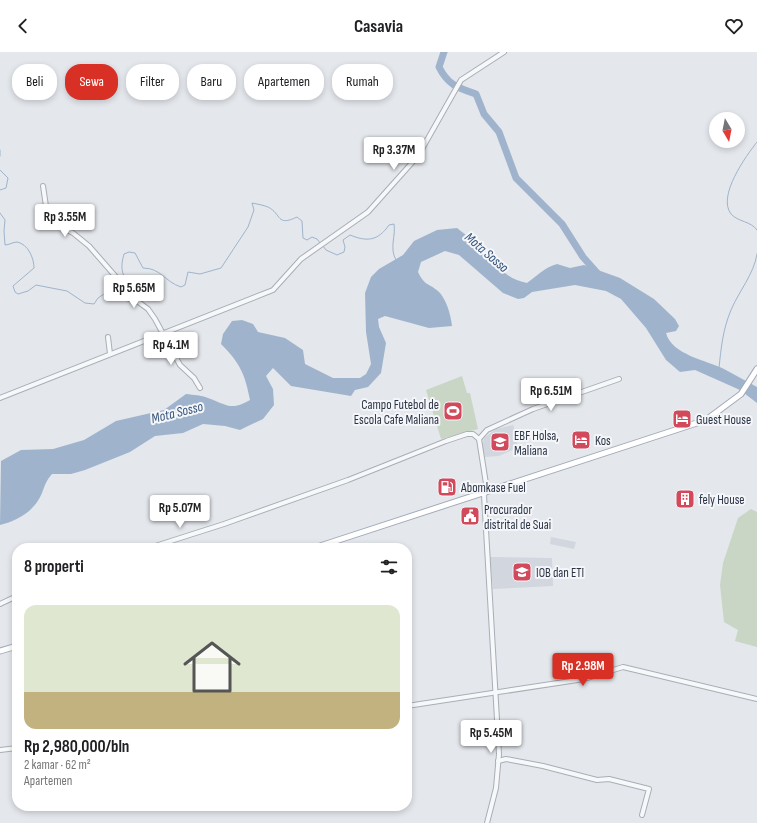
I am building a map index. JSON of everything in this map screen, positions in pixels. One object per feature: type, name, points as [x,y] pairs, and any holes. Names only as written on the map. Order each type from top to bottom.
[{"type":"main road","points":[[330,543],[467,499],[487,490],[706,420],[741,394],[757,369]]},
{"type":"main road","points":[[0,651],[12,647]]},
{"type":"street","points":[[0,398],[272,290],[301,259],[368,212],[418,156],[461,80],[504,52]]},
{"type":"street","points":[[43,186],[47,213],[58,225],[73,233],[89,246],[105,262],[116,278],[139,303],[148,309],[163,332],[180,365],[194,378],[200,388]]},
{"type":"street","points":[[108,338],[110,354]]},
{"type":"street","points":[[479,439],[487,430],[533,409],[619,379]]},
{"type":"street","points":[[165,543],[224,524],[348,480],[467,434],[473,434],[479,439],[487,490],[484,495],[498,761],[496,788],[487,823]]},
{"type":"street","points":[[0,604],[12,598]]},
{"type":"street","points":[[412,705],[584,679],[623,667],[757,699]]},
{"type":"street","points":[[0,750],[12,749]]},
{"type":"street","points":[[498,761],[506,760],[543,766],[597,780],[608,779],[649,789],[642,815]]},
{"type":"shaded area","name":"EBF Holsa, Maliana","points":[[513,425],[517,436],[517,448],[499,456],[485,457],[482,446],[484,438],[496,429]]},
{"type":"shaded area","points":[[551,537],[576,542],[574,549],[550,544]]},
{"type":"shaded area","name":"IOB dan ETI","points":[[490,557],[552,558],[553,586],[493,589]]},
{"type":"green space","name":"Campo Futebol de Escola Cafe Maliana","points":[[462,376],[467,393],[470,393],[478,429],[441,439],[426,390]]},
{"type":"green space","points":[[751,509],[757,512],[757,647],[735,641],[738,630],[724,622],[720,585],[723,563],[738,518]]},
{"type":"water","name":"Mota Sosso","points":[[457,228],[485,251],[505,273],[518,281],[527,283],[545,269],[557,264],[570,268],[584,265],[620,278],[654,299],[675,319],[679,326],[676,331],[666,333],[669,340],[675,347],[690,356],[724,369],[757,387],[757,403],[740,390],[695,370],[680,372],[666,360],[646,328],[621,299],[606,291],[575,285],[532,292],[524,298],[518,299],[503,293],[459,255],[445,251],[421,262],[418,272],[425,282],[441,294],[446,302],[451,317],[452,326],[429,328],[385,316],[378,319],[379,327],[386,343],[381,373],[368,387],[355,390],[351,396],[291,386],[273,368],[266,376],[273,389],[274,405],[263,419],[240,430],[225,426],[203,424],[183,433],[155,436],[130,452],[85,470],[71,474],[52,474],[48,479],[39,499],[30,510],[13,521],[0,525],[1,461],[21,450],[53,449],[84,440],[116,421],[164,410],[186,394],[203,396],[229,406],[238,405],[250,400],[241,369],[233,357],[221,344],[223,334],[232,321],[242,320],[253,324],[258,332],[285,338],[303,350],[305,364],[333,378],[360,378],[366,374],[371,364],[366,332],[365,293],[371,277],[379,269],[403,255],[414,241],[437,230]]},
{"type":"waterway","points":[[444,52],[439,67],[442,73],[454,85],[476,94],[484,114],[499,132],[516,178],[562,224],[583,257],[599,275]]},
{"type":"waterway","points":[[757,142],[740,166],[730,187],[728,197],[728,206],[731,214],[757,230]]},
{"type":"waterway","points":[[0,150],[0,156]]},
{"type":"waterway","points":[[0,170],[8,178],[6,188],[0,190]]},
{"type":"waterway","points":[[140,300],[126,280],[122,270],[124,254],[129,252],[135,253],[143,268],[154,270],[181,287],[185,285],[188,272],[200,274],[221,268],[248,227],[254,210],[252,203],[268,207],[282,220],[286,221],[297,217],[302,221],[303,238],[307,240],[312,237],[317,239],[321,244]]},
{"type":"waterway","points":[[0,213],[5,220],[5,245],[16,242],[21,243],[30,252],[33,260],[34,268],[13,286],[15,292],[18,294],[28,291],[36,285],[67,291],[85,303],[94,304],[98,298],[104,294],[138,304]]},
{"type":"waterway","points":[[323,246],[326,250],[337,255],[344,252],[345,247],[343,240],[350,235],[362,239],[372,239],[381,234],[389,225],[394,224],[393,251],[396,260]]},
{"type":"waterway","points":[[719,368],[728,317],[753,269],[757,254]]},
{"type":"place","name":"Campo Futebol de Escola Cafe Maliana","points":[[453,411]]},
{"type":"place","name":"Guest House","points":[[682,419]]},
{"type":"place","name":"Kos","points":[[581,440]]},
{"type":"place","name":"EBF Holsa, Maliana","points":[[500,442]]},
{"type":"place","name":"Abomkase Fuel","points":[[447,487]]},
{"type":"place","name":"fely House","points":[[685,499]]},
{"type":"place","name":"Procurador distrital de Suai","points":[[470,516]]},
{"type":"place","name":"IOB dan ETI","points":[[522,572]]}]
